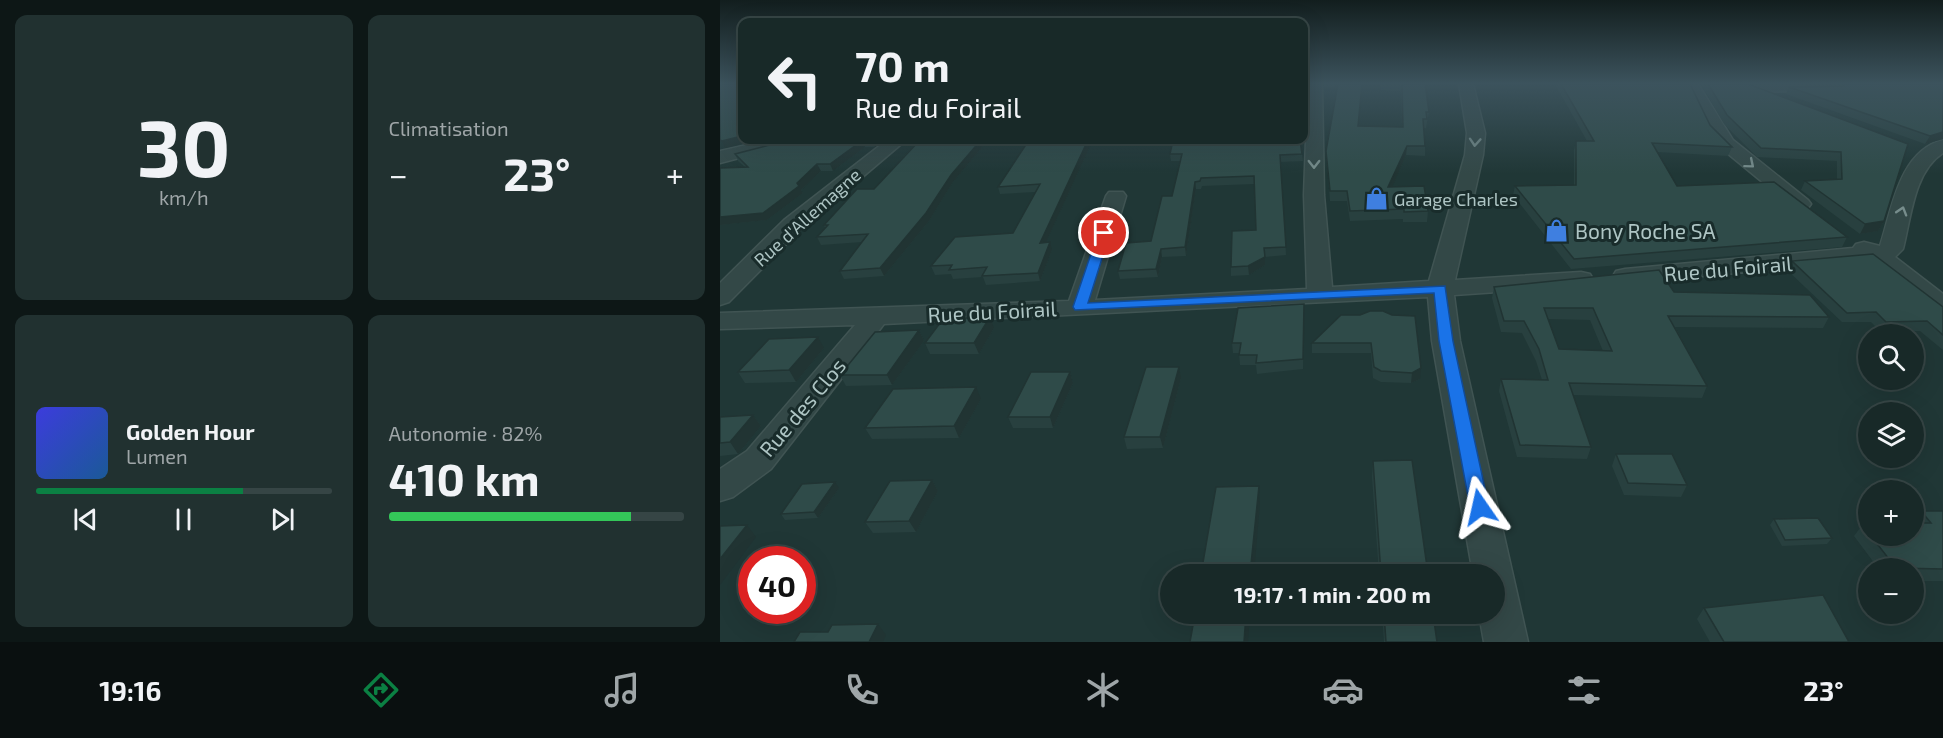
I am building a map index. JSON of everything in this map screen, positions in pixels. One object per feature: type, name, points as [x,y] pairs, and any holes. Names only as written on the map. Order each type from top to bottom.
[{"type":"street","points":[[1472,114],[1476,133],[1474,155],[1440,289],[1446,341],[1491,564]]},
{"type":"street","points":[[1707,114],[1727,144],[1781,190],[1815,215]]},
{"type":"street","points":[[1309,118],[1320,296]]},
{"type":"street","points":[[720,157],[771,144]]},
{"type":"street","name":"Rue d'Allemagne","points":[[720,297],[792,225],[892,144]]},
{"type":"street","points":[[1908,146],[1940,155]]},
{"type":"street","points":[[1873,254],[1891,249],[1914,171],[1940,155]]},
{"type":"street","points":[[1080,307],[1116,196]]},
{"type":"street","points":[[1841,234],[1892,265],[1943,306]]},
{"type":"street","name":"Rue du Foirail","points":[[720,321],[876,317],[1320,296],[1690,272],[1873,254]]},
{"type":"street","name":"Rue des Clos","points":[[720,487],[759,460],[876,317]]},
{"type":"street","points":[[1502,624],[1506,642]]},
{"type":"building","points":[[720,114],[738,114],[738,137],[720,140]]},
{"type":"building","points":[[1333,114],[1359,114],[1358,126],[1403,127],[1403,114],[1426,114],[1427,119],[1423,119],[1425,146],[1407,146],[1388,187],[1424,186],[1428,211],[1404,212],[1404,209],[1350,211],[1347,191],[1330,191],[1326,151]]},
{"type":"building","points":[[1578,114],[1705,114],[1710,125],[1732,147],[1652,143],[1677,186],[1774,182],[1847,237],[1574,259],[1515,186],[1576,185],[1576,141],[1594,141]]},
{"type":"building","points":[[1828,114],[1908,144],[1884,221],[1865,224],[1805,181],[1842,179],[1841,152],[1761,148],[1727,115]]},
{"type":"building","points":[[1867,114],[1943,114],[1943,132],[1930,136]]},
{"type":"building","points":[[774,144],[858,144],[830,164],[817,164],[797,183],[799,186],[763,213],[720,217],[720,168],[748,167],[735,154]]},
{"type":"building","points":[[916,144],[978,144],[951,175],[926,213],[880,268],[840,271],[868,234],[817,237],[828,225],[824,225],[857,189],[874,189]]},
{"type":"building","points":[[1026,144],[1086,144],[1040,243],[1050,242],[1038,273],[982,276],[987,267],[949,270],[952,265],[931,266],[955,237],[1013,233],[1040,184],[998,187]]},
{"type":"building","points":[[1172,144],[1301,144],[1302,154],[1280,155],[1286,247],[1264,248],[1265,257],[1248,266],[1231,267],[1232,231],[1256,230],[1254,176],[1201,178],[1200,181],[1195,182],[1185,247],[1161,249],[1156,269],[1118,271],[1126,243],[1151,241],[1162,196],[1172,196],[1182,154],[1170,154]]},
{"type":"building","points":[[1873,254],[1943,307],[1943,335],[1927,321],[1886,322],[1876,312],[1847,313],[1792,261]]},
{"type":"building","points":[[1659,270],[1674,292],[1810,295],[1829,317],[1668,316],[1707,386],[1569,383],[1591,447],[1520,445],[1501,379],[1548,380],[1539,349],[1524,321],[1504,321],[1494,287]],"holes":[[[1544,308],[1593,308],[1612,351],[1559,349]]]},
{"type":"building","points":[[1304,304],[1303,359],[1256,363],[1257,355],[1239,355],[1241,343],[1232,343],[1238,308]]},
{"type":"building","points":[[1370,311],[1415,316],[1421,368],[1412,373],[1381,371],[1374,367],[1371,343],[1312,343],[1341,315],[1360,315]]},
{"type":"building","points":[[990,317],[974,343],[925,343],[943,319]]},
{"type":"building","points":[[919,330],[887,375],[840,375],[875,332]]},
{"type":"building","points":[[818,337],[789,370],[738,372],[769,339]]},
{"type":"building","points":[[1146,367],[1179,367],[1160,437],[1124,437]]},
{"type":"building","points":[[1031,372],[1070,372],[1050,417],[1008,417]]},
{"type":"building","points":[[976,387],[954,426],[865,428],[893,389]]},
{"type":"building","points":[[753,415],[730,442],[720,443],[720,417]]},
{"type":"building","points":[[1616,454],[1672,454],[1687,485],[1628,483]]},
{"type":"building","points":[[1412,460],[1427,564],[1380,564],[1373,461]]},
{"type":"building","points":[[932,480],[909,521],[865,522],[890,481]]},
{"type":"building","points":[[835,482],[814,512],[781,514],[802,484]]},
{"type":"building","points":[[1259,486],[1251,564],[1203,564],[1216,487]]},
{"type":"building","points":[[1924,511],[1943,511],[1943,569],[1924,569],[1924,558],[1888,558],[1879,546],[1924,546],[1924,523],[1931,523],[1924,515]]},
{"type":"building","points":[[1818,518],[1832,538],[1785,540],[1774,519]]},
{"type":"building","points":[[747,525],[720,559],[720,526]]},
{"type":"building","points":[[1823,595],[1849,642],[1724,642],[1704,608]]},
{"type":"building","points":[[878,624],[869,642],[794,642],[800,632],[828,632],[832,625]]},
{"type":"building","points":[[1193,624],[1245,624],[1244,642],[1190,642]]},
{"type":"building","points":[[1385,624],[1434,624],[1437,642],[1386,642]]},
{"type":"place","name":"Garage Charles","points":[[1376,199]]},
{"type":"place","name":"Bony Roche SA","points":[[1557,230]]},
{"type":"route","points":[[1104,233],[1080,307],[1440,289],[1446,341],[1480,507]]}]
